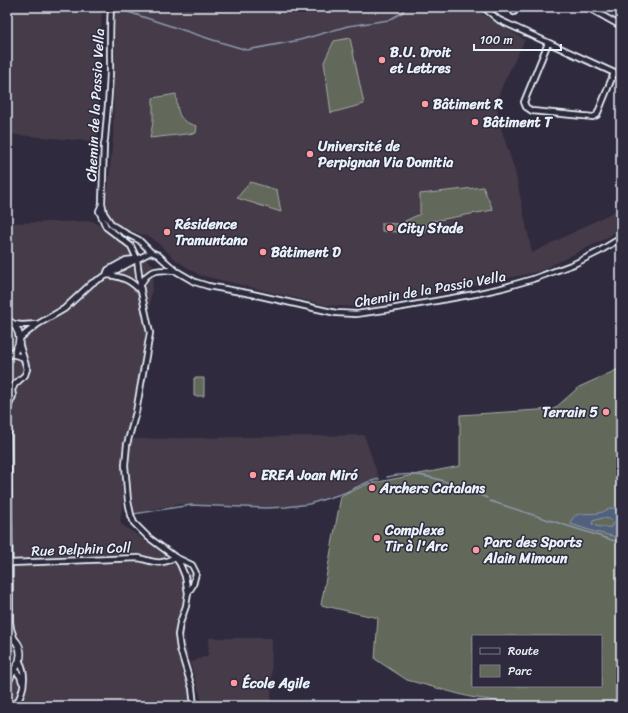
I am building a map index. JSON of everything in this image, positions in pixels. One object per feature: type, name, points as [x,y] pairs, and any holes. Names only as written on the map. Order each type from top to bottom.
[{"type":"main road","points":[[7,319],[14,324],[19,333],[17,348],[9,357]]},
{"type":"main road","points":[[7,634],[15,640],[20,648],[21,656],[20,662],[11,673],[7,684]]},
{"type":"street","name":"Chemin de la Passio Vella","points":[[111,7],[109,84],[104,144],[102,203],[104,213],[112,225],[139,240],[151,252],[158,255],[176,271],[195,282],[208,286],[278,299],[317,310],[356,314],[475,294],[533,279],[586,258],[621,238]]},
{"type":"street","points":[[483,7],[499,20],[621,76]]},
{"type":"street","points":[[512,7],[514,12]]},
{"type":"street","points":[[587,7],[621,26]]},
{"type":"street","points":[[548,43],[524,102],[526,107],[532,111],[593,117],[597,115],[614,73]]},
{"type":"street","name":"Chemin de la Passio Vella","points":[[102,203],[99,211],[106,227],[131,246],[137,258],[141,291],[150,333],[136,412],[127,444],[125,464],[128,501],[132,519],[141,531],[175,557],[185,576],[188,593],[178,632],[180,649],[192,688],[194,706]]},
{"type":"street","points":[[15,640],[10,622],[8,407],[13,396],[12,390],[15,384],[25,376],[27,369],[22,357],[19,341],[38,324],[64,309],[92,283],[106,275],[108,270],[126,260],[137,258],[151,252]]},
{"type":"street","points":[[140,285],[144,278],[152,272],[164,269],[176,271]]},
{"type":"street","points":[[106,275],[122,277],[141,291]]},
{"type":"street","points":[[14,324],[38,324]]},
{"type":"street","points":[[9,357],[22,357]]},
{"type":"street","points":[[175,557],[192,565],[196,573],[193,585],[188,593]]},
{"type":"street","name":"Rue Delphin Coll","points":[[10,562],[139,558],[160,563],[167,562],[175,557]]},
{"type":"street","points":[[15,706],[21,695],[23,686],[24,675],[20,662]]},
{"type":"street","points":[[11,673],[20,676],[23,686]]},
{"type":"shaded area","points":[[7,7],[102,7],[98,142],[7,134]]},
{"type":"shaded area","name":"Université de Perpignan Via Domitia","points":[[115,7],[471,7],[525,40],[504,82],[496,102],[500,125],[515,171],[532,253],[621,208],[621,228],[605,239],[540,271],[368,308],[325,305],[199,275],[177,261],[152,238],[121,227],[112,219],[106,209],[113,138]]},
{"type":"shaded area","points":[[93,221],[155,266],[132,439],[364,435],[379,478],[309,503],[285,507],[180,504],[133,513],[128,465],[120,523],[196,577],[184,632],[196,706],[7,706],[7,223]]},
{"type":"shaded area","name":"École Agile","points":[[209,638],[272,638],[271,702],[203,704],[190,663],[208,655]]},
{"type":"green space","points":[[350,38],[364,104],[331,113],[324,62],[334,41]]},
{"type":"green space","points":[[176,94],[178,111],[182,119],[197,126],[196,133],[150,138],[153,122],[153,98]]},
{"type":"green space","points":[[250,182],[277,190],[281,212],[237,198]]},
{"type":"green space","points":[[483,187],[493,210],[428,222],[424,232],[403,230],[405,221],[420,214],[420,194]]},
{"type":"green space","name":"City Stade","points":[[382,223],[398,224],[398,232],[382,231]]},
{"type":"green space","name":"Parc des Sports Alain Mimoun","points":[[621,368],[621,706],[531,706],[470,697],[407,680],[375,659],[378,618],[321,605],[341,496],[368,484],[460,466],[460,415],[554,409],[579,387]]},
{"type":"green space","points":[[194,378],[204,378],[204,396],[194,396]]},
{"type":"water","points":[[610,508],[621,509],[621,538],[595,532],[571,524],[574,517],[577,515],[600,513]],"holes":[[[602,518],[610,519],[613,522],[611,527],[601,527],[592,524],[593,521]]]},
{"type":"waterway","points":[[119,9],[247,50],[300,40],[348,26],[389,20],[403,12],[404,7]]},
{"type":"waterway","points":[[387,477],[400,475],[426,476],[451,483],[487,498]]},
{"type":"waterway","points":[[133,514],[191,505],[266,508],[309,504],[344,493],[368,482],[379,479]]},
{"type":"waterway","points":[[490,501],[621,543]]},
{"type":"place","name":"B.U. Droit et Lettres","points":[[382,60]]},
{"type":"place","name":"Bâtiment R","points":[[425,104]]},
{"type":"place","name":"Bâtiment T","points":[[475,122]]},
{"type":"place","name":"Université de Perpignan Via Domitia","points":[[310,154]]},
{"type":"place","name":"City Stade","points":[[390,228]]},
{"type":"place","name":"Résidence Tramuntana","points":[[167,232]]},
{"type":"place","name":"Bâtiment D","points":[[263,252]]},
{"type":"place","name":"Terrain 5","points":[[606,412]]},
{"type":"place","name":"EREA Joan Miró","points":[[253,475]]},
{"type":"place","name":"Archers Catalans","points":[[372,488]]},
{"type":"place","name":"Complexe Tir à l'Arc","points":[[377,538]]},
{"type":"place","name":"Parc des Sports Alain Mimoun","points":[[476,550]]},
{"type":"place","name":"École Agile","points":[[234,683]]}]
